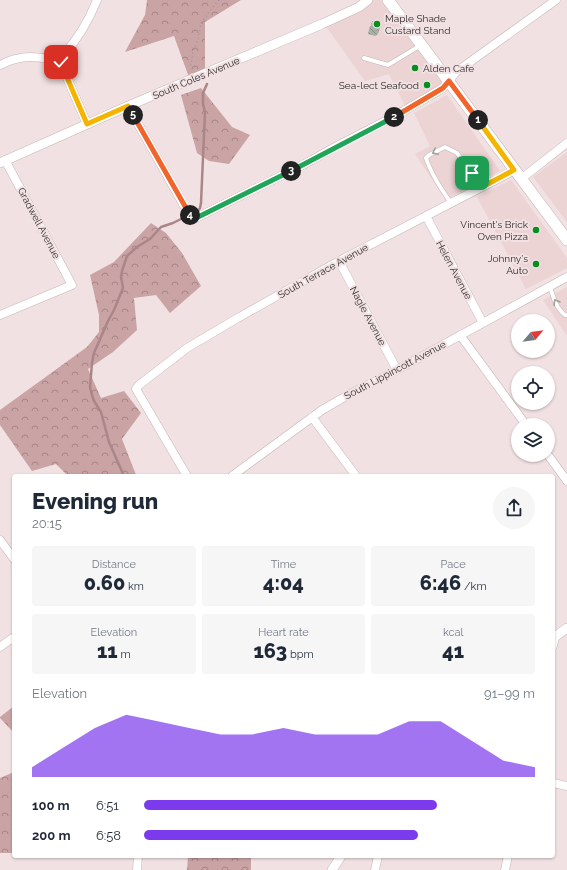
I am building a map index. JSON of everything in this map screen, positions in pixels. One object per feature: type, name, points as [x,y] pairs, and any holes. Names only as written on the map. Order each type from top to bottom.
[{"type":"main road","points":[[388,0],[567,240]]},
{"type":"street","points":[[87,124],[61,62],[64,54],[83,29],[97,0]]},
{"type":"street","name":"South Coles Avenue","points":[[3,162],[128,106],[322,24],[359,7],[368,0]]},
{"type":"street","points":[[128,106],[192,220],[303,165],[397,115],[443,88],[456,72],[556,0]]},
{"type":"street","points":[[0,65],[16,59],[25,58],[50,58],[61,62]]},
{"type":"street","name":"South Terrace Avenue","points":[[186,474],[136,389],[139,385],[187,348],[236,319],[340,261],[482,187],[518,174],[567,143]]},
{"type":"street","name":"Gradwell Avenue","points":[[0,315],[72,285],[3,162]]},
{"type":"street","name":"Helen Avenue","points":[[426,216],[483,323]]},
{"type":"street","name":"Nagle Avenue","points":[[340,261],[397,370]]},
{"type":"street","name":"South Lippincott Avenue","points":[[235,474],[322,410],[567,277]]},
{"type":"street","points":[[460,335],[521,418]]},
{"type":"street","points":[[312,417],[355,474]]},
{"type":"street","points":[[553,462],[567,481]]},
{"type":"street","points":[[0,540],[12,556]]},
{"type":"street","points":[[555,636],[567,628]]},
{"type":"street","points":[[0,647],[12,638]]},
{"type":"street","points":[[555,783],[567,786]]},
{"type":"street","points":[[137,870],[138,858]]},
{"type":"street","points":[[332,870],[340,858]]},
{"type":"street","points":[[375,870],[378,858]]},
{"type":"street","points":[[505,870],[508,858]]},
{"type":"lane","points":[[364,58],[388,65],[422,45]]},
{"type":"lane","points":[[451,203],[428,165],[426,158],[429,154],[445,147],[457,153],[482,187]]},
{"type":"lane","points":[[550,286],[553,298],[562,312],[567,315]]},
{"type":"path","points":[[194,72],[191,65],[193,51],[198,40],[201,23],[219,0]]},
{"type":"shaded area","points":[[371,0],[386,0],[447,83],[406,108],[389,74],[365,81],[325,25]]},
{"type":"shaded area","points":[[447,95],[500,171],[446,200],[415,154],[430,146],[414,113]]},
{"type":"shaded area","points":[[567,152],[567,222],[533,177]]},
{"type":"shaded area","points":[[511,180],[567,258],[567,268],[526,289],[477,197]]},
{"type":"shaded area","points":[[567,287],[567,336],[555,318],[555,314],[552,314],[543,300]]},
{"type":"green space","points":[[147,0],[241,0],[205,22],[205,76],[191,83],[174,36],[125,52],[145,15]]},
{"type":"green space","points":[[201,88],[232,127],[250,135],[229,164],[209,161],[197,153],[181,95]]},
{"type":"green space","points":[[151,223],[166,233],[182,253],[201,286],[170,313],[156,295],[134,298],[137,330],[113,352],[88,369],[101,398],[124,391],[141,413],[122,439],[136,474],[66,474],[56,464],[32,471],[0,425],[0,410],[87,347],[99,332],[99,315],[90,275],[114,262]]},
{"type":"green space","points":[[12,708],[12,731],[0,718]]},
{"type":"green space","points":[[12,773],[12,853],[0,853],[0,778]]},
{"type":"green space","points":[[188,858],[251,858],[251,870],[187,870]]},
{"type":"building","points":[[372,21],[381,24],[378,34],[375,36],[368,34]]},
{"type":"waterway","points":[[197,212],[201,203],[205,112],[203,93],[207,84]]},
{"type":"waterway","points":[[123,474],[109,442],[101,412],[94,401],[90,387],[94,353],[123,288],[121,277],[127,256],[137,247],[150,239],[161,227],[183,218]]},
{"type":"place","name":"Maple Shade Custard Stand","points":[[377,24]]},
{"type":"place","name":"Alden Cafe","points":[[415,68]]},
{"type":"place","name":"Sea-lect Seafood","points":[[427,85]]},
{"type":"place","name":"Vincent's Brick Oven Pizza","points":[[536,230]]},
{"type":"place","name":"Johnny's Auto","points":[[536,264]]},
{"type":"route","points":[[61,62],[87,124],[128,106],[192,220],[271,182],[397,115],[443,88],[449,81],[514,170],[482,187],[472,173]]}]
